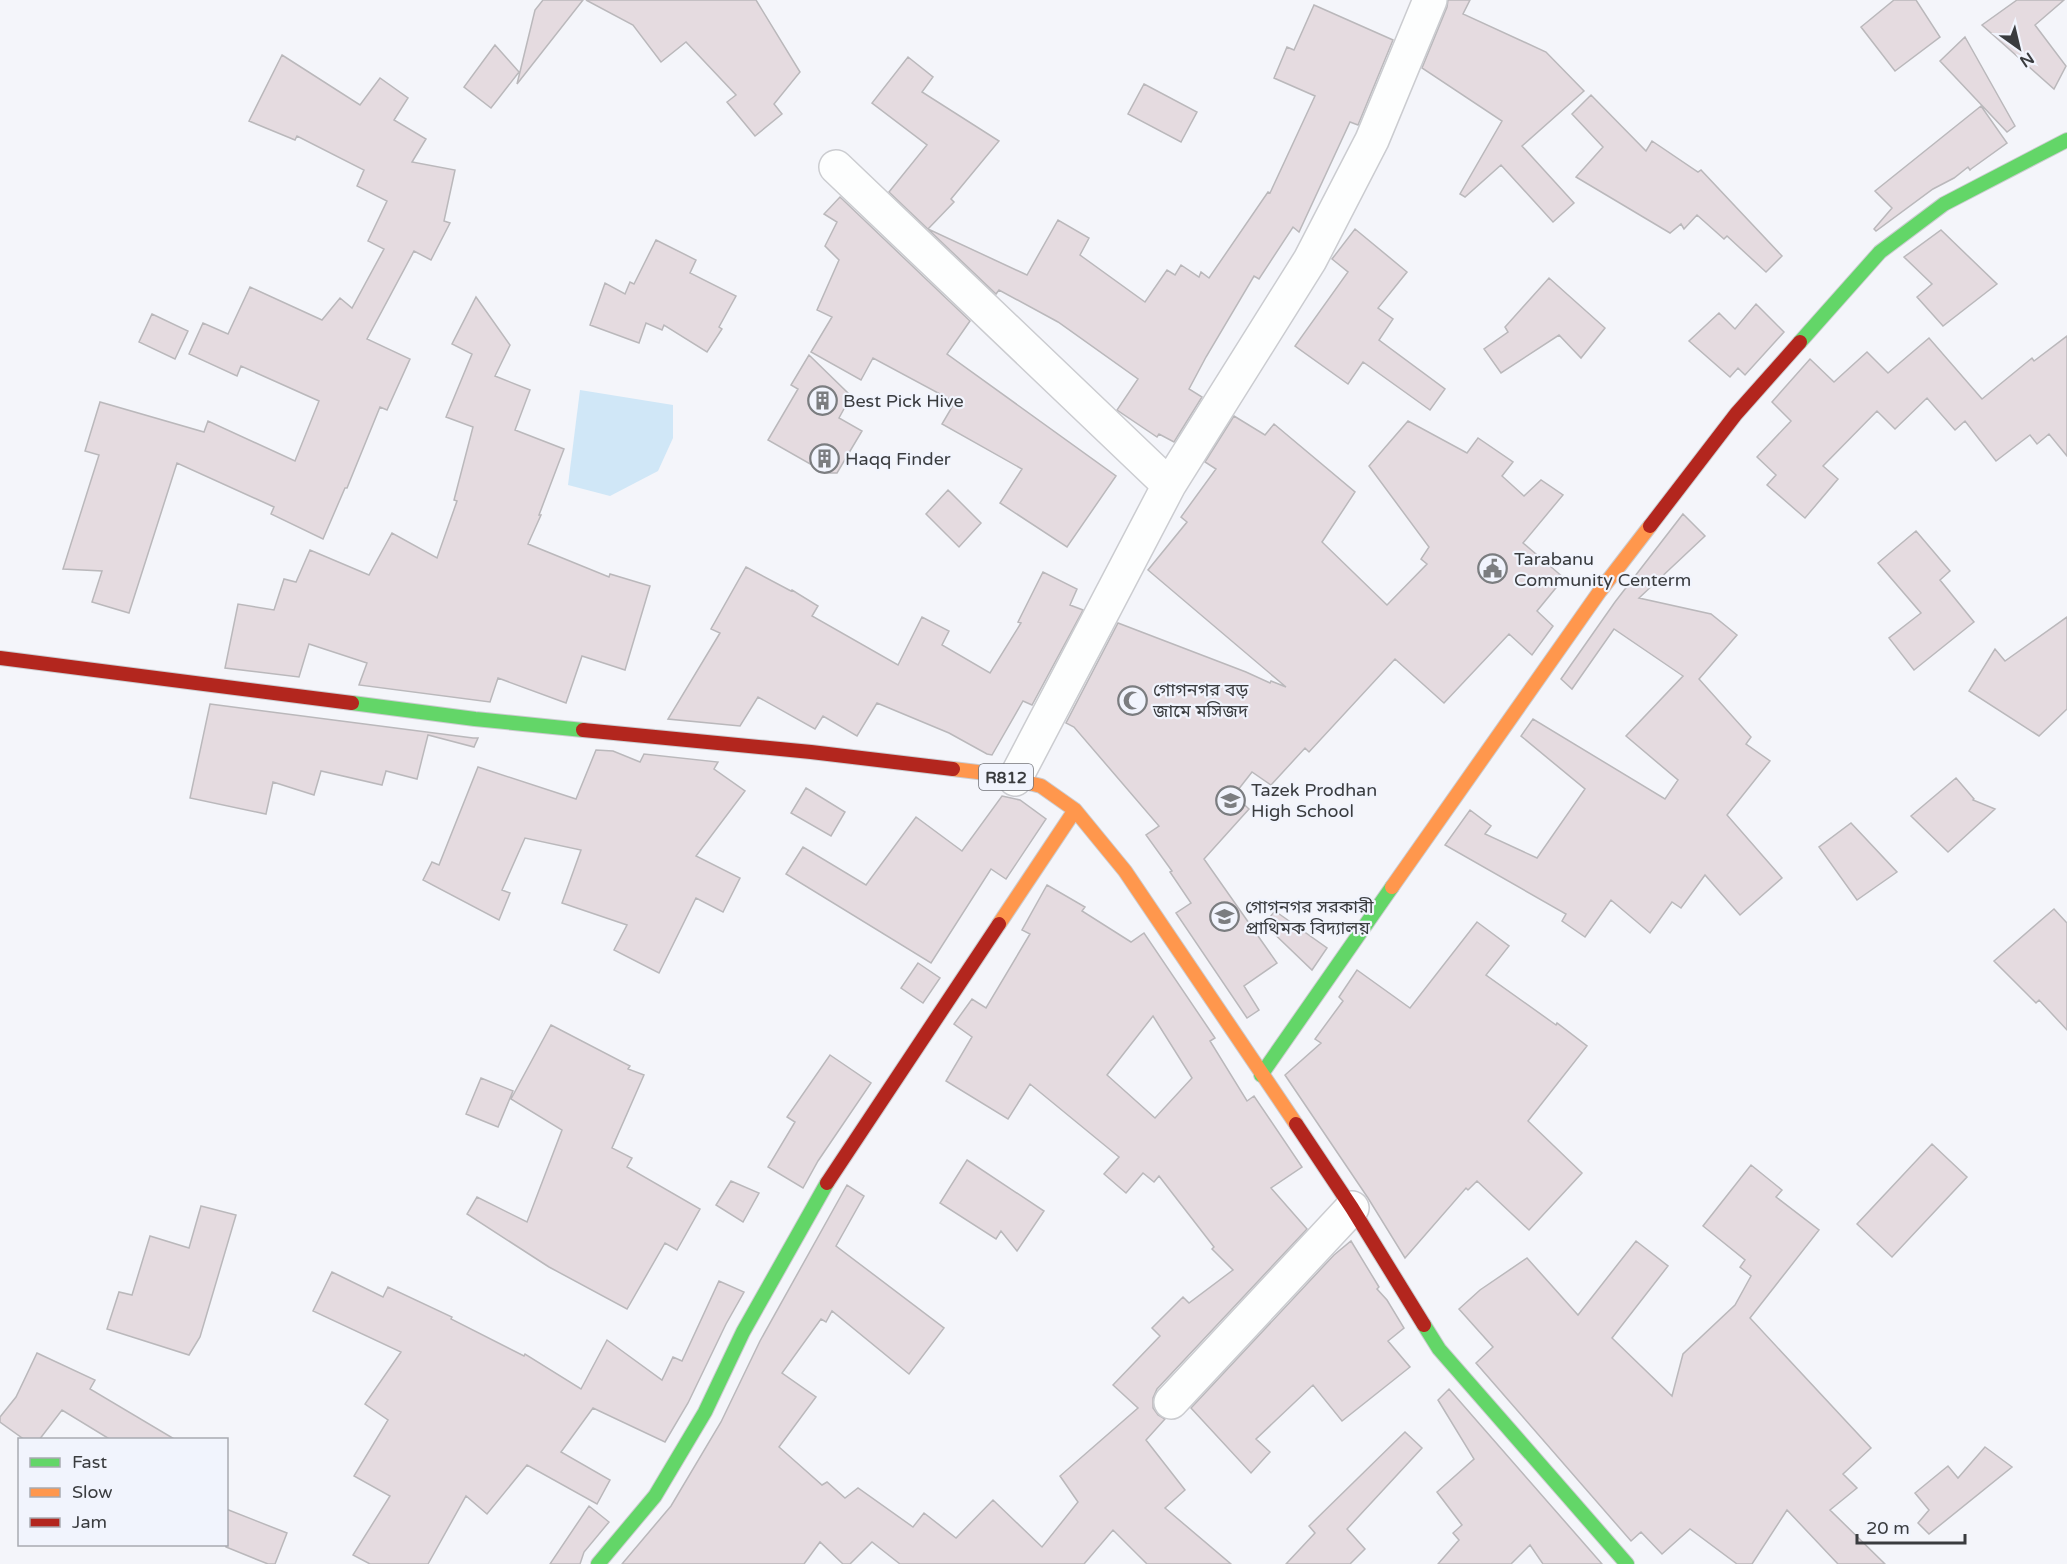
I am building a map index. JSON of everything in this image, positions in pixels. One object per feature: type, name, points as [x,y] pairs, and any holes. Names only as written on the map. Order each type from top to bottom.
[{"type":"street","points":[[1015,779],[1169,485],[1310,260],[1372,140],[1430,0]]},
{"type":"street","points":[[1261,1075],[1600,591],[1736,414],[1880,252],[1944,204],[2067,140]]},
{"type":"street","points":[[836,167],[1169,485]]},
{"type":"street","name":"R812","points":[[0,658],[475,719],[811,752],[994,774],[1041,786],[1074,810],[1125,871],[1352,1208],[1439,1349],[1627,1564]]},
{"type":"street","points":[[598,1564],[655,1496],[705,1412],[743,1332],[834,1171],[1074,810]]},
{"type":"street","points":[[1171,1402],[1352,1208]]},
{"type":"water","points":[[580,390],[673,405],[673,438],[658,471],[610,496],[568,485]]},
{"type":"building","points":[[543,0],[583,0],[517,84],[535,10]]},
{"type":"building","points":[[586,0],[756,0],[800,72],[774,104],[782,114],[755,136],[727,102],[736,95],[686,42],[661,62],[633,25]]},
{"type":"building","points":[[1448,0],[1470,0],[1463,14],[1546,52],[1584,91],[1522,146],[1574,203],[1553,222],[1501,165],[1465,197],[1460,194],[1502,121],[1422,68]]},
{"type":"building","points":[[1894,0],[1916,0],[1940,37],[1895,71],[1861,27]]},
{"type":"building","points":[[2017,0],[2064,0],[2035,25],[2066,66],[2054,89],[1982,25]]},
{"type":"building","points":[[1314,5],[1393,40],[1358,125],[1350,122],[1299,232],[1293,227],[1259,279],[1254,276],[1206,357],[1189,389],[1202,397],[1174,442],[1159,434],[1157,437],[1117,410],[1138,379],[1058,322],[999,290],[996,294],[889,192],[927,145],[872,103],[908,57],[933,77],[922,92],[999,141],[951,199],[954,202],[928,229],[1027,275],[1058,220],[1089,238],[1080,255],[1145,302],[1167,270],[1175,275],[1181,265],[1199,277],[1201,272],[1209,278],[1268,192],[1270,193],[1315,96],[1274,78],[1287,47],[1294,50]]},
{"type":"building","points":[[1965,37],[2015,126],[2007,132],[1940,61]]},
{"type":"building","points":[[495,45],[519,72],[491,108],[464,87]]},
{"type":"building","points":[[282,55],[360,105],[380,78],[408,98],[394,120],[426,139],[412,162],[455,170],[444,221],[450,223],[431,260],[414,251],[367,339],[410,359],[387,410],[380,407],[347,488],[345,488],[323,539],[271,514],[274,507],[177,463],[129,613],[92,602],[102,571],[63,569],[99,455],[85,451],[100,402],[204,432],[208,421],[295,461],[319,401],[241,366],[237,376],[189,354],[203,323],[228,334],[250,287],[322,320],[340,298],[352,308],[384,249],[368,241],[387,201],[357,186],[364,170],[297,136],[295,140],[249,121]]},
{"type":"building","points":[[1144,84],[1197,112],[1181,142],[1128,114]]},
{"type":"building","points":[[1591,95],[1646,151],[1652,141],[1698,172],[1701,170],[1782,256],[1766,272],[1727,236],[1724,239],[1697,215],[1684,229],[1681,224],[1670,233],[1576,177],[1603,147],[1572,114]]},
{"type":"building","points":[[1981,106],[2007,143],[1970,170],[1968,167],[1954,178],[1933,189],[1876,231],[1874,229],[1892,208],[1875,191]]},
{"type":"building","points":[[840,197],[970,321],[947,354],[1116,476],[1067,547],[1000,503],[1022,469],[942,424],[955,402],[873,358],[861,380],[811,352],[832,317],[817,310],[839,260],[825,246],[837,222],[824,214]]},
{"type":"building","points":[[1355,229],[1407,272],[1378,308],[1393,319],[1379,340],[1445,389],[1430,410],[1363,362],[1348,384],[1295,346],[1348,272],[1332,259]]},
{"type":"building","points":[[1941,230],[1997,284],[1943,326],[1917,297],[1932,284],[1904,257]]},
{"type":"building","points":[[656,240],[696,260],[690,273],[736,296],[719,327],[722,329],[707,352],[664,325],[662,330],[646,323],[639,343],[590,325],[605,283],[625,294],[630,282],[634,284]]},
{"type":"building","points":[[1549,278],[1605,328],[1581,358],[1559,335],[1501,373],[1484,349],[1508,332],[1505,327]]},
{"type":"building","points":[[476,297],[510,345],[495,376],[530,390],[515,430],[564,449],[539,515],[541,515],[528,544],[609,577],[610,574],[650,586],[625,670],[582,656],[566,703],[498,678],[490,702],[359,685],[367,663],[309,644],[299,677],[225,668],[238,604],[274,610],[284,579],[296,582],[310,550],[369,575],[392,533],[437,558],[457,501],[454,500],[473,427],[446,417],[472,354],[452,344]]},
{"type":"building","points":[[1756,304],[1784,332],[1745,375],[1738,368],[1730,377],[1689,341],[1719,313],[1735,329]]},
{"type":"building","points":[[152,314],[188,331],[175,359],[139,342]]},
{"type":"building","points":[[2067,336],[2067,456],[2049,434],[2037,444],[2030,435],[1996,461],[1965,421],[1955,430],[1927,398],[1895,429],[1877,411],[1823,466],[1838,479],[1805,518],[1767,485],[1776,475],[1757,457],[1791,421],[1772,402],[1810,359],[1834,382],[1867,352],[1888,373],[1929,338],[1982,399],[2032,358],[2034,361]]},
{"type":"building","points":[[809,355],[851,396],[839,418],[862,431],[837,473],[826,473],[768,440],[798,389],[791,385]]},
{"type":"building","points":[[1234,416],[1265,435],[1274,424],[1355,492],[1322,542],[1387,605],[1427,564],[1421,559],[1429,547],[1369,466],[1408,421],[1467,453],[1478,438],[1513,462],[1502,476],[1524,496],[1541,480],[1563,495],[1523,543],[1564,578],[1537,611],[1553,626],[1532,655],[1509,634],[1444,703],[1395,659],[1309,752],[1305,748],[1271,785],[1252,772],[1234,795],[1249,809],[1204,859],[1277,963],[1244,986],[1259,1010],[1247,1018],[1176,913],[1191,903],[1170,872],[1172,871],[1146,835],[1159,826],[1074,727],[1066,723],[1118,623],[1270,683],[1271,681],[1286,687],[1148,570],[1187,522],[1181,517],[1216,469],[1205,462]]},
{"type":"building","points":[[948,490],[981,523],[959,547],[926,514]]},
{"type":"building","points":[[1683,514],[1705,536],[1639,598],[1711,614],[1737,635],[1699,679],[1751,737],[1746,744],[1770,761],[1727,815],[1782,878],[1740,915],[1705,875],[1681,908],[1672,902],[1650,933],[1611,900],[1585,937],[1562,921],[1566,914],[1445,845],[1470,810],[1491,826],[1485,834],[1537,858],[1585,789],[1521,736],[1533,719],[1665,799],[1678,780],[1626,736],[1683,676],[1614,629],[1572,689],[1561,679],[1615,602]]},
{"type":"building","points":[[1916,531],[1950,571],[1940,580],[1974,622],[1914,670],[1889,638],[1921,613],[1878,563]]},
{"type":"building","points":[[746,567],[818,606],[812,616],[898,665],[922,617],[949,631],[942,645],[990,673],[1021,623],[1018,622],[1043,572],[1077,589],[1070,605],[1083,610],[1032,705],[1023,701],[992,755],[949,733],[877,703],[857,736],[823,716],[815,729],[758,697],[740,726],[668,719],[720,633],[711,629]]},
{"type":"building","points":[[2067,617],[2067,709],[2039,736],[1969,691],[1995,649],[2005,661]]},
{"type":"building","points":[[210,704],[478,738],[474,747],[428,735],[417,779],[386,771],[382,785],[321,771],[314,795],[273,782],[266,814],[190,798]]},
{"type":"building","points":[[596,750],[613,751],[640,762],[644,754],[718,762],[714,769],[745,791],[696,856],[740,878],[723,912],[696,898],[659,973],[614,950],[627,925],[562,903],[581,850],[525,838],[502,890],[510,893],[499,920],[423,880],[432,862],[439,865],[478,767],[576,799]]},
{"type":"building","points":[[1956,778],[1973,800],[1995,809],[1948,852],[1911,816]]},
{"type":"building","points":[[806,788],[845,812],[831,836],[791,813]]},
{"type":"building","points":[[1002,796],[1020,800],[1046,819],[1006,879],[991,869],[931,963],[786,874],[803,847],[866,885],[916,817],[962,851]]},
{"type":"building","points":[[1851,823],[1897,872],[1857,900],[1819,847]]},
{"type":"building","points":[[1047,885],[1085,907],[1082,911],[1131,942],[1144,933],[1215,1038],[1210,1041],[1247,1101],[1254,1096],[1302,1167],[1271,1188],[1307,1229],[1157,1389],[1153,1398],[1153,1408],[1165,1419],[1146,1440],[1185,1490],[1165,1508],[1231,1564],[1147,1564],[1113,1530],[1084,1564],[900,1564],[872,1542],[850,1564],[843,1564],[820,1542],[804,1564],[622,1564],[671,1506],[721,1422],[760,1341],[847,1185],[864,1196],[836,1246],[944,1328],[909,1374],[832,1311],[826,1322],[821,1319],[782,1373],[816,1397],[779,1447],[822,1485],[827,1482],[845,1498],[858,1488],[913,1527],[924,1513],[956,1538],[993,1500],[1042,1547],[1078,1502],[1060,1476],[1138,1408],[1113,1385],[1160,1336],[1152,1328],[1183,1297],[1189,1303],[1233,1270],[1212,1249],[1214,1247],[1159,1176],[1154,1182],[1143,1173],[1126,1193],[1104,1174],[1119,1157],[1030,1084],[1008,1119],[946,1081],[972,1037],[954,1024],[972,999],[986,1008],[1030,934],[1022,930]],"holes":[[[1153,1016],[1192,1078],[1155,1118],[1107,1075]]]},
{"type":"building","points":[[2054,909],[2067,923],[2067,1030],[2039,1000],[2036,1003],[1994,961]]},
{"type":"building","points":[[1275,911],[1327,948],[1312,970],[1264,924]]},
{"type":"building","points":[[1477,922],[1509,946],[1486,975],[1587,1046],[1528,1121],[1582,1173],[1529,1230],[1477,1181],[1468,1190],[1466,1188],[1405,1258],[1368,1198],[1285,1075],[1321,1043],[1315,1039],[1343,1001],[1339,997],[1357,970],[1410,1008]]},
{"type":"building","points":[[918,963],[940,978],[923,1003],[901,988]]},
{"type":"building","points":[[551,1025],[630,1066],[628,1069],[644,1075],[612,1148],[632,1158],[627,1167],[700,1209],[677,1250],[665,1243],[627,1309],[549,1267],[467,1214],[477,1197],[527,1222],[562,1130],[511,1099]]},
{"type":"building","points":[[830,1055],[871,1083],[818,1161],[803,1188],[768,1167],[795,1122],[787,1117]]},
{"type":"building","points":[[481,1078],[513,1091],[498,1127],[466,1114]]},
{"type":"building","points":[[1932,1144],[1967,1177],[1892,1257],[1857,1224]]},
{"type":"building","points":[[967,1160],[1044,1211],[1017,1251],[1001,1231],[996,1239],[940,1203]]},
{"type":"building","points":[[1751,1165],[1782,1190],[1776,1197],[1819,1230],[1750,1318],[1871,1448],[1843,1474],[1857,1488],[1830,1510],[1885,1564],[1838,1564],[1787,1510],[1752,1564],[1737,1564],[1690,1529],[1662,1554],[1641,1532],[1631,1541],[1476,1363],[1493,1347],[1459,1309],[1480,1290],[1527,1258],[1578,1315],[1636,1241],[1668,1266],[1612,1338],[1672,1396],[1683,1354],[1735,1305],[1751,1276],[1740,1267],[1745,1260],[1703,1226]]},
{"type":"building","points":[[731,1181],[759,1193],[743,1222],[716,1205]]},
{"type":"building","points":[[201,1206],[236,1215],[200,1337],[189,1355],[107,1329],[119,1292],[132,1295],[150,1236],[189,1248]]},
{"type":"building","points":[[1351,1241],[1379,1287],[1377,1289],[1387,1300],[1404,1328],[1388,1341],[1410,1367],[1342,1421],[1313,1385],[1256,1439],[1270,1452],[1251,1473],[1191,1408],[1334,1255]]},
{"type":"building","points":[[332,1272],[383,1297],[388,1287],[452,1317],[451,1319],[524,1356],[525,1354],[581,1389],[607,1340],[662,1380],[673,1357],[682,1361],[719,1281],[744,1292],[688,1403],[665,1442],[593,1408],[561,1452],[610,1480],[597,1504],[527,1465],[487,1514],[466,1496],[428,1564],[370,1564],[353,1555],[390,1496],[354,1476],[388,1420],[365,1404],[401,1352],[313,1311]]},
{"type":"building","points":[[37,1353],[95,1380],[90,1389],[173,1438],[108,1438],[62,1410],[41,1438],[22,1438],[0,1422],[0,1417],[16,1397]]},
{"type":"building","points":[[1449,1389],[1602,1564],[1543,1564],[1530,1545],[1511,1564],[1438,1564],[1459,1540],[1453,1533],[1462,1525],[1437,1492],[1474,1459],[1438,1400]]},
{"type":"building","points":[[1405,1432],[1422,1448],[1347,1529],[1365,1549],[1350,1564],[1286,1564],[1315,1533],[1309,1526]]},
{"type":"building","points":[[1985,1447],[2012,1467],[1929,1534],[1918,1523],[1929,1510],[1915,1493],[1948,1466],[1958,1478]]},
{"type":"building","points":[[589,1506],[609,1522],[584,1552],[580,1564],[550,1564]]},
{"type":"building","points":[[228,1510],[287,1533],[275,1564],[268,1564],[226,1547],[228,1546]]},
{"type":"traffic: fast","points":[[1800,342],[1880,252],[1944,204],[2067,140]]},
{"type":"traffic: fast","points":[[352,703],[583,730]]},
{"type":"traffic: fast","points":[[1261,1075],[1392,887]]},
{"type":"traffic: fast","points":[[598,1564],[655,1496],[705,1412],[743,1332],[827,1183]]},
{"type":"traffic: fast","points":[[1424,1325],[1439,1349],[1627,1564]]},
{"type":"traffic: slow","points":[[1392,887],[1600,591],[1650,526]]},
{"type":"traffic: slow","points":[[953,769],[994,774],[1041,786],[1075,810],[1125,871],[1296,1124]]},
{"type":"traffic: slow","points":[[999,924],[1075,810]]},
{"type":"traffic: jam","points":[[1650,526],[1736,414],[1800,342]]},
{"type":"traffic: jam","points":[[0,658],[352,703]]},
{"type":"traffic: jam","points":[[583,730],[811,752],[953,769]]},
{"type":"traffic: jam","points":[[827,1183],[999,924]]},
{"type":"traffic: jam","points":[[1296,1124],[1352,1208],[1424,1325]]},
{"type":"place","name":"Best Pick Hive","points":[[822,401]]},
{"type":"place","name":"Haqq Finder","points":[[824,459]]},
{"type":"place","name":"Tarabanu Community Centerm","points":[[1493,569]]},
{"type":"place","name":"গোগনগর বড় জামে মসিজদ","points":[[1132,700]]},
{"type":"place","name":"Tazek Prodhan High School","points":[[1230,800]]},
{"type":"place","name":"গোগনগর সরকারী প্রাথিমক বিদ্যালয়","points":[[1224,917]]}]
